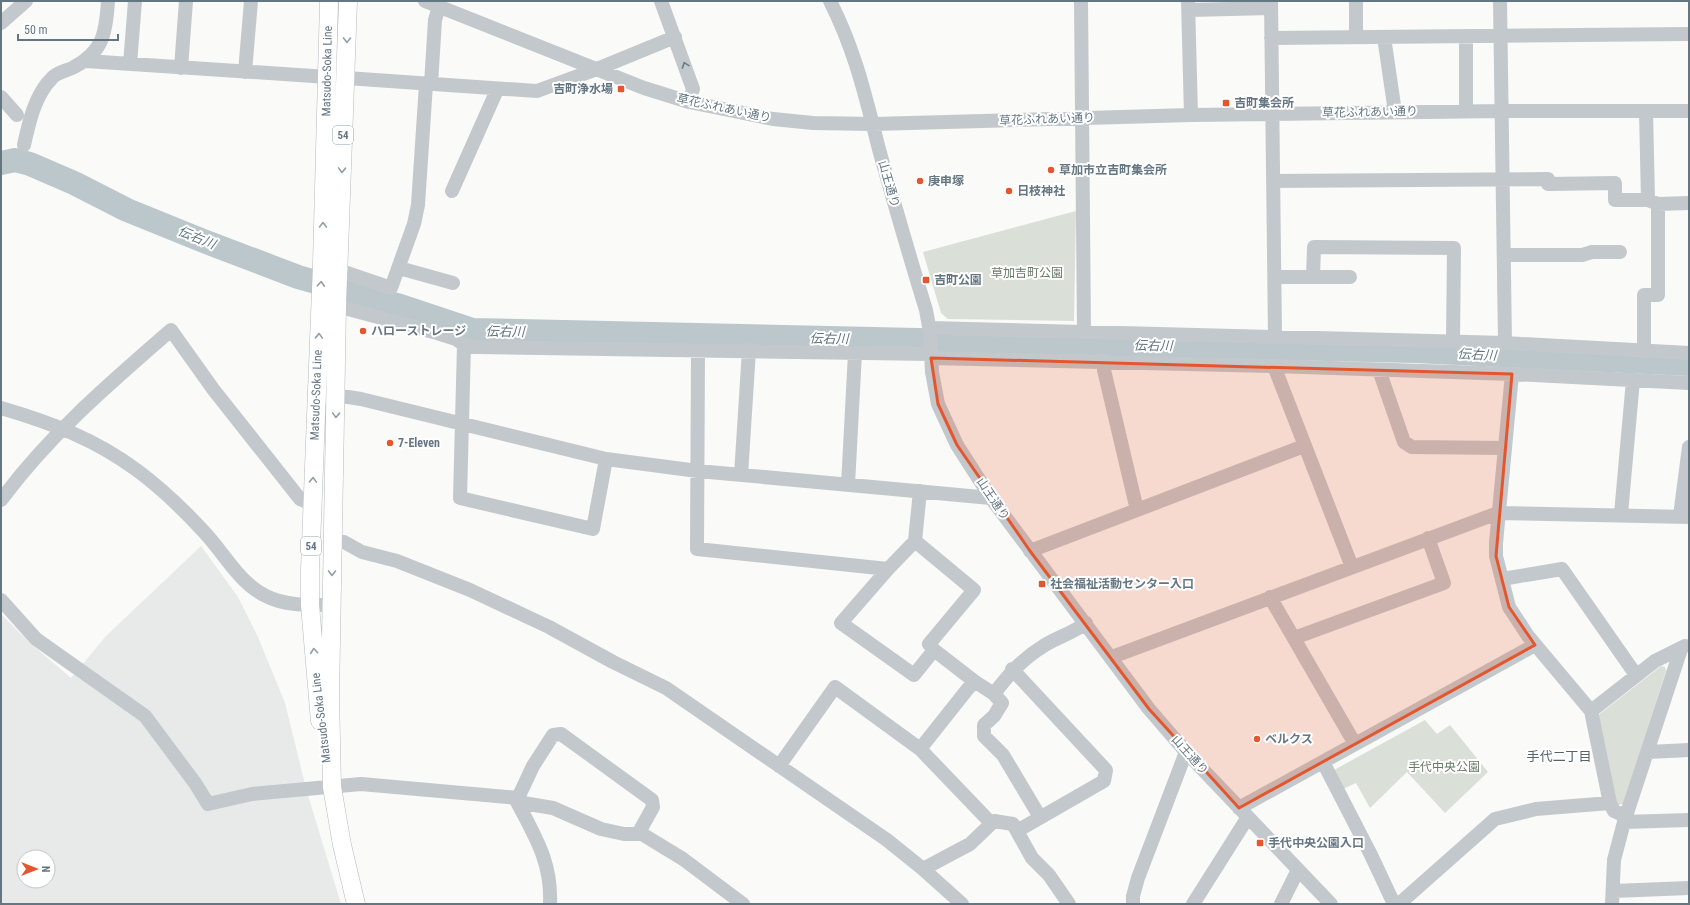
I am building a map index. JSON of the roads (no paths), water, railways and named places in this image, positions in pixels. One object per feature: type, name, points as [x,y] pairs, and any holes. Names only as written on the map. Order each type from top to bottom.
[{"type":"main road","name":"Matsudo-Soka Line","points":[[329,1],[328,77],[330,267]]},
{"type":"main road","name":"Matsudo-Soka Line","points":[[348,1],[346,78],[328,305],[316,396],[310,605],[320,728],[326,767],[332,787],[342,845],[356,904]]},
{"type":"main road","name":"Matsudo-Soka Line","points":[[328,305],[336,396],[330,696],[332,787]]},
{"type":"street","points":[[1,23],[26,1]]},
{"type":"street","points":[[24,145],[31,114],[44,88],[53,76],[86,61],[96,52],[103,36],[108,1]]},
{"type":"street","points":[[130,64],[135,1]]},
{"type":"street","points":[[181,68],[186,1]]},
{"type":"street","points":[[245,72],[251,1]]},
{"type":"street","name":"草花ふれあい通り","points":[[425,1],[644,88],[689,102],[773,119],[813,123],[874,124],[1082,117],[1273,113],[1689,111]]},
{"type":"street","points":[[661,1],[693,89],[689,102]]},
{"type":"street","name":"山王通り","points":[[830,1],[858,65],[930,330],[934,388],[946,424],[957,445],[991,498],[1112,657],[1149,709],[1186,752],[1331,904]]},
{"type":"street","points":[[1081,1],[1084,330]]},
{"type":"street","points":[[1356,1],[1356,37]]},
{"type":"street","points":[[1500,1],[1503,111],[1505,343]]},
{"type":"street","points":[[1190,115],[1188,5],[1271,5],[1275,337]]},
{"type":"street","points":[[330,267],[391,288],[414,224],[418,205],[428,84],[435,20],[439,7]]},
{"type":"street","points":[[1272,38],[1689,34]]},
{"type":"street","points":[[1466,36],[1466,111]]},
{"type":"street","points":[[346,78],[497,90],[537,91],[597,69],[675,37]]},
{"type":"street","points":[[1384,37],[1395,112]]},
{"type":"street","points":[[86,61],[328,77]]},
{"type":"street","points":[[452,191],[497,90]]},
{"type":"street","points":[[1,97],[17,115]]},
{"type":"street","points":[[1644,350],[1644,295],[1658,295],[1646,111]]},
{"type":"street","points":[[1273,181],[1548,179],[1548,184],[1615,183],[1615,200],[1689,203]]},
{"type":"street","points":[[1314,277],[1314,247],[1454,248],[1453,341]]},
{"type":"street","points":[[1504,255],[1582,255],[1592,252],[1620,252]]},
{"type":"street","points":[[399,268],[453,283]]},
{"type":"street","points":[[1275,277],[1350,277]]},
{"type":"street","points":[[328,305],[437,333],[456,339],[464,345],[480,347],[698,351],[705,349],[931,354],[1512,374],[1689,383]]},
{"type":"street","points":[[1,500],[35,458],[74,415],[171,330],[214,389],[300,499],[312,504]]},
{"type":"street","points":[[930,330],[1084,330],[1275,337],[1453,341],[1689,353]]},
{"type":"street","points":[[464,345],[460,498],[593,529],[606,459]]},
{"type":"street","points":[[741,474],[749,350]]},
{"type":"street","points":[[698,351],[697,549],[888,568]]},
{"type":"street","points":[[848,485],[855,353]]},
{"type":"street","points":[[1104,361],[1104,370],[1137,510]]},
{"type":"street","points":[[1274,366],[1352,567]]},
{"type":"street","points":[[1379,370],[1404,442],[1412,447],[1504,448]]},
{"type":"street","points":[[1512,374],[1498,513],[1496,556],[1509,607],[1535,645],[1590,711],[1610,803],[1614,811],[1625,819],[1689,820]]},
{"type":"street","points":[[1621,514],[1633,380]]},
{"type":"street","points":[[316,396],[336,396],[361,399],[606,459],[698,471],[991,498]]},
{"type":"street","points":[[1,408],[63,428],[111,453],[138,471],[164,492],[205,533],[235,569],[258,591],[274,600],[310,605],[331,605]]},
{"type":"street","points":[[1030,551],[1304,446]]},
{"type":"street","points":[[1112,657],[1498,513],[1684,516],[1689,447]]},
{"type":"street","points":[[920,491],[915,541],[888,568],[841,624],[914,675],[934,650]]},
{"type":"street","points":[[1294,638],[1444,584],[1428,538]]},
{"type":"street","points":[[332,541],[344,542],[362,552],[397,561],[470,590],[549,627],[613,662],[666,688],[886,840],[923,869],[962,904]]},
{"type":"street","points":[[915,541],[974,590],[928,644],[974,681],[994,694],[1002,703],[994,716],[984,725],[984,736],[1004,755],[1040,817]]},
{"type":"street","points":[[1502,579],[1562,569],[1636,675]]},
{"type":"street","points":[[1270,597],[1355,744]]},
{"type":"street","points":[[1,600],[36,640],[145,716],[195,783],[208,804],[252,794],[361,784],[517,800],[553,808],[601,830],[624,834],[638,834],[648,837],[683,859],[743,904]]},
{"type":"street","points":[[994,694],[1012,669],[1045,645],[1076,630],[1086,623]]},
{"type":"street","points":[[1193,904],[1244,812],[1323,762],[1535,645]]},
{"type":"street","points":[[1590,711],[1655,661],[1685,646]]},
{"type":"street","points":[[1685,646],[1625,819],[1614,860],[1613,897],[1689,888]]},
{"type":"street","points":[[1012,669],[1106,770],[1104,781],[1017,831]]},
{"type":"street","points":[[920,749],[974,681]]},
{"type":"street","points":[[779,766],[835,687],[920,749],[991,823]]},
{"type":"street","points":[[517,800],[542,751],[553,735],[561,734],[652,800],[653,807],[638,834]]},
{"type":"street","points":[[1648,752],[1689,750]]},
{"type":"street","points":[[1133,904],[1133,896],[1138,878],[1186,752]]},
{"type":"street","points":[[1323,762],[1371,854],[1394,904]]},
{"type":"street","points":[[517,800],[544,856],[551,884],[550,904]]},
{"type":"street","points":[[1399,904],[1495,819],[1536,809],[1610,803]]},
{"type":"street","points":[[923,869],[970,844],[994,821],[1013,824],[1032,858],[1049,875],[1069,904]]},
{"type":"street","points":[[1281,904],[1298,870]]},
{"type":"waterway","name":"伝右川","points":[[1,163],[15,160],[30,164],[74,183],[127,210],[298,277],[397,305],[472,330],[1415,351],[1689,364]]},
{"type":"place","name":"吉町浄水場","points":[[621,89]]},
{"type":"place","name":"吉町集会所","points":[[1226,103]]},
{"type":"place","name":"草加市立吉町集会所","points":[[1051,170]]},
{"type":"place","name":"庚申塚","points":[[920,181]]},
{"type":"place","name":"日枝神社","points":[[1009,191]]},
{"type":"place","name":"吉町公園","points":[[926,280]]},
{"type":"place","name":"ハローストレージ","points":[[363,331]]},
{"type":"place","name":"7-Eleven","points":[[390,443]]},
{"type":"place","name":"社会福祉活動センター入口","points":[[1042,584]]},
{"type":"place","name":"ベルクス","points":[[1257,739]]},
{"type":"place","name":"手代中央公園入口","points":[[1260,843]]},
{"type":"district","name":"手代二丁目","points":[[1559,756]]},
{"type":"park label","name":"草加吉町公園","points":[[1027,273]]},
{"type":"park label","name":"手代中央公園","points":[[1444,767]]}]
